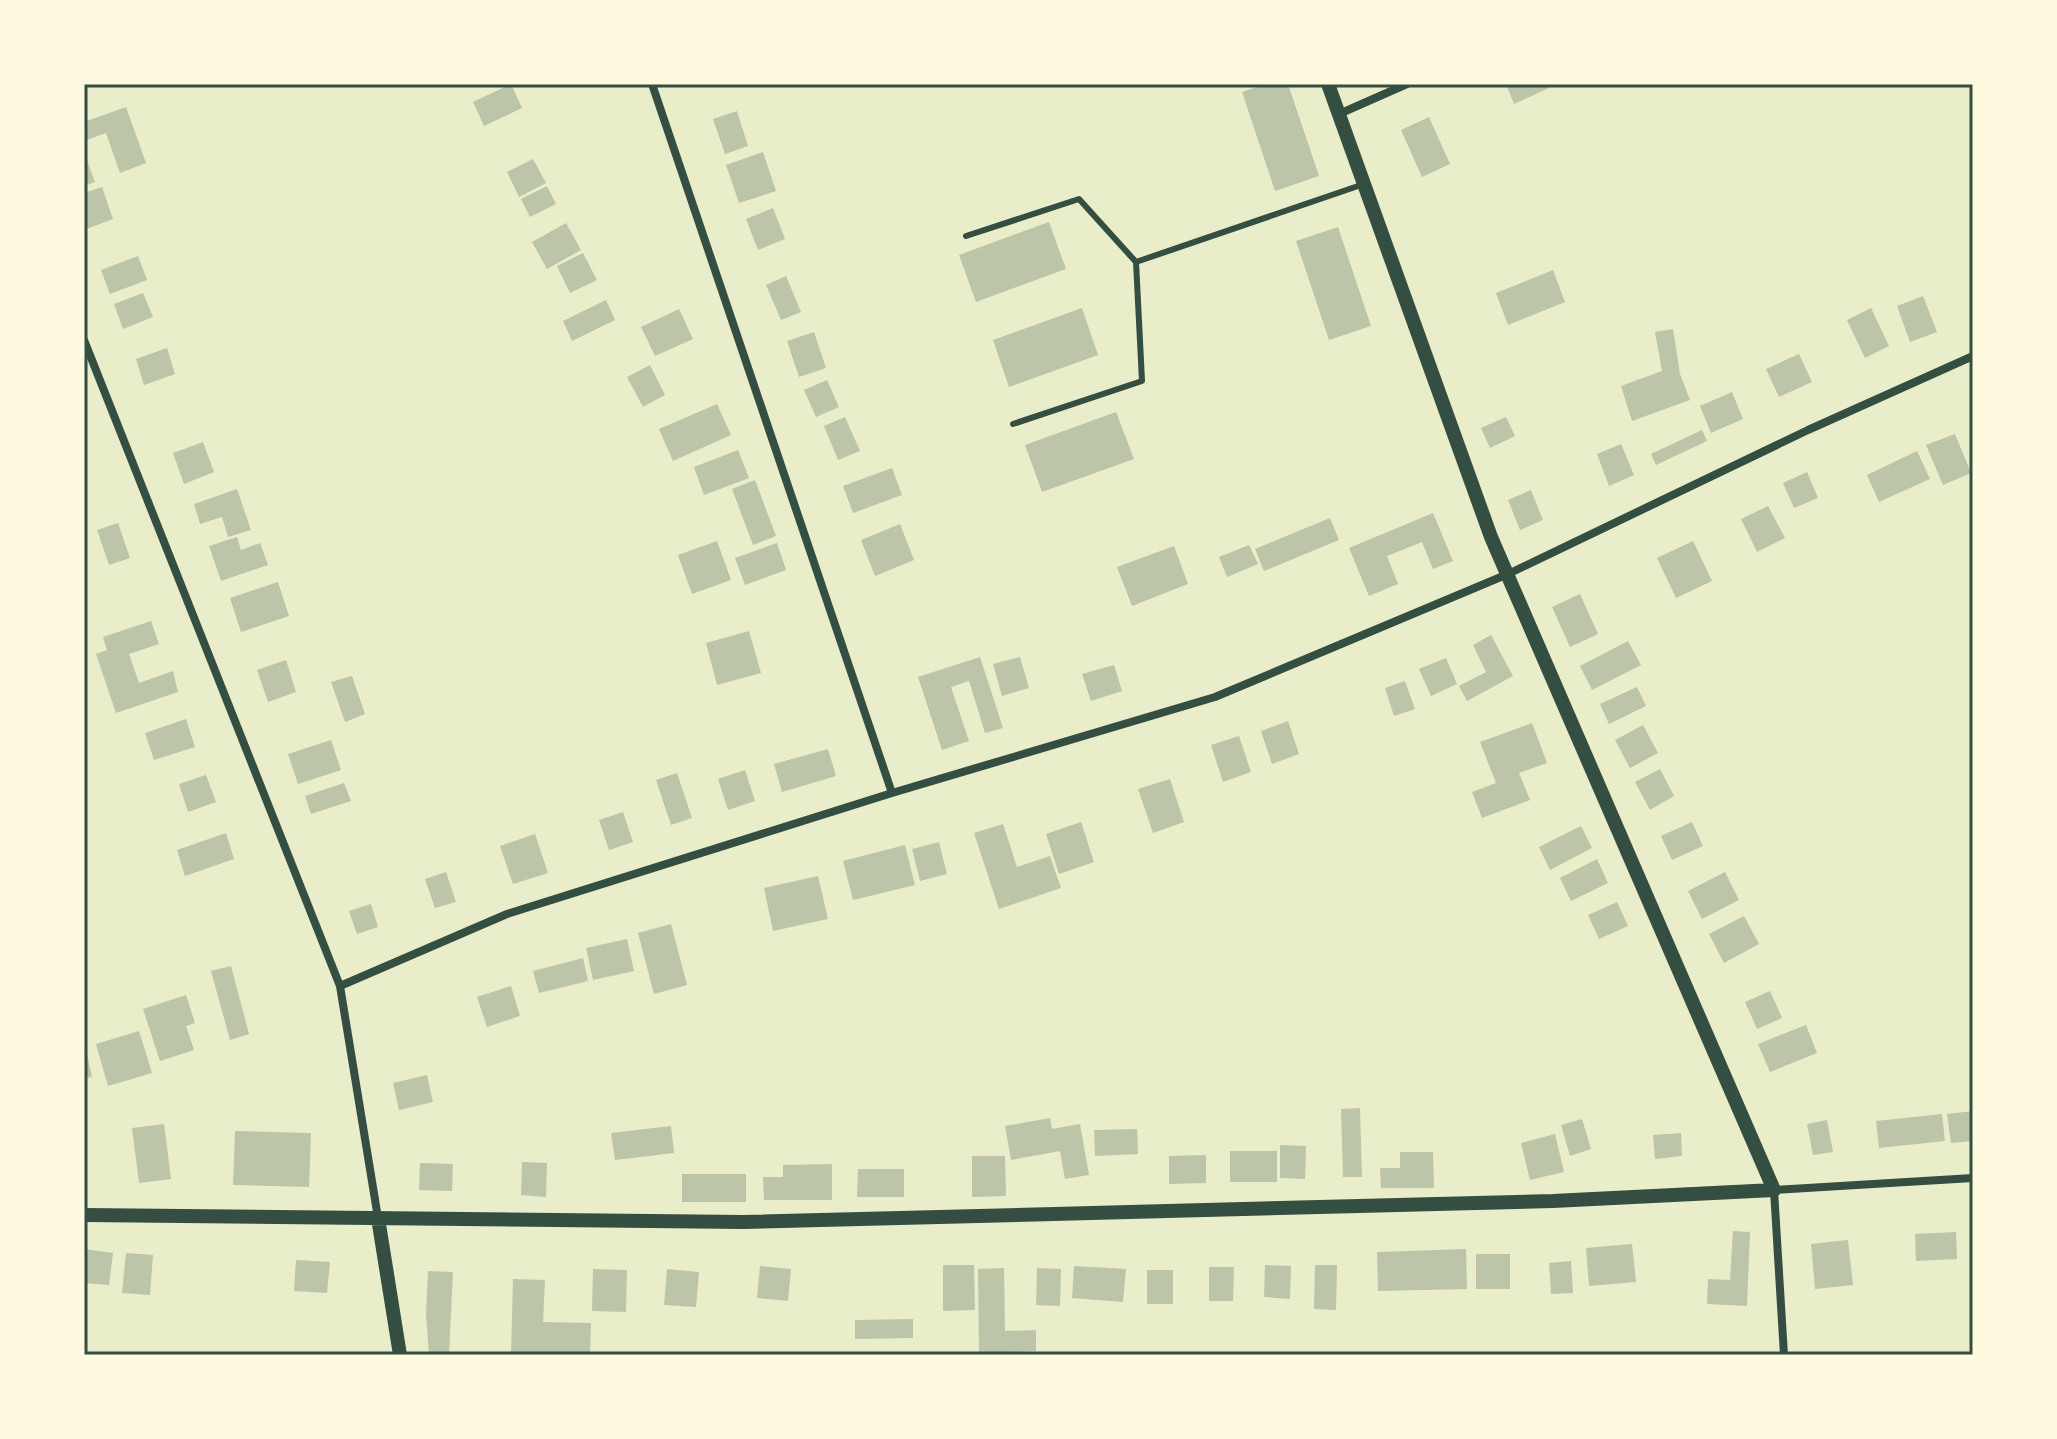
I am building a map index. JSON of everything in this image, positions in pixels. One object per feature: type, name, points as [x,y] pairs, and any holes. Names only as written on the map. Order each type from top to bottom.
[{"type":"street","points":[[652,84],[892,793]]},
{"type":"street","points":[[1328,84],[1491,537],[1774,1190],[1784,1355]]},
{"type":"street","points":[[1339,114],[1407,84]]},
{"type":"street","points":[[84,340],[340,986],[400,1355]]},
{"type":"street","points":[[340,986],[507,914],[892,793],[1215,697],[1508,574],[1808,430],[1973,356]]},
{"type":"street","points":[[84,1215],[744,1222],[1553,1201],[1973,1178]]},
{"type":"lane","points":[[1136,262],[1364,184]]},
{"type":"lane","points":[[966,236],[1079,199],[1136,262],[1142,381],[1013,424]]},
{"type":"building","points":[[511,84],[522,108],[484,126],[473,102]]},
{"type":"building","points":[[1266,84],[1288,84],[1319,176],[1275,191],[1242,92]]},
{"type":"building","points":[[1506,84],[1547,84],[1549,88],[1514,104]]},
{"type":"building","points":[[126,107],[146,163],[120,173],[106,133],[84,141],[84,122]]},
{"type":"building","points":[[737,111],[748,146],[725,154],[713,119]]},
{"type":"building","points":[[1429,117],[1450,164],[1422,177],[1401,130]]},
{"type":"building","points":[[84,152],[95,182],[84,186]]},
{"type":"building","points":[[763,152],[776,191],[739,203],[726,165]]},
{"type":"building","points":[[533,159],[546,183],[519,197],[507,172]]},
{"type":"building","points":[[547,186],[556,204],[530,217],[521,199]]},
{"type":"building","points":[[102,187],[113,219],[84,230],[84,193]]},
{"type":"building","points":[[773,208],[785,239],[758,250],[746,219]]},
{"type":"building","points":[[1049,222],[1066,269],[976,302],[959,255]]},
{"type":"building","points":[[566,223],[581,250],[547,269],[532,242]]},
{"type":"building","points":[[1338,227],[1371,326],[1329,340],[1296,241]]},
{"type":"building","points":[[583,253],[597,280],[570,293],[557,266]]},
{"type":"building","points":[[138,256],[147,280],[110,294],[101,270]]},
{"type":"building","points":[[1553,270],[1565,302],[1508,325],[1496,293]]},
{"type":"building","points":[[786,276],[801,312],[781,320],[766,285]]},
{"type":"building","points":[[143,293],[153,317],[123,329],[114,304]]},
{"type":"building","points":[[1923,296],[1937,332],[1910,342],[1897,306]]},
{"type":"building","points":[[606,300],[615,320],[572,341],[563,321]]},
{"type":"building","points":[[1082,308],[1098,355],[1009,387],[993,340]]},
{"type":"building","points":[[1871,308],[1889,346],[1865,358],[1847,320]]},
{"type":"building","points":[[679,309],[693,339],[655,356],[641,327]]},
{"type":"building","points":[[1673,329],[1680,374],[1690,400],[1632,421],[1621,386],[1662,371],[1655,332]]},
{"type":"building","points":[[814,332],[826,368],[799,377],[787,341]]},
{"type":"building","points":[[167,348],[175,374],[144,385],[136,359]]},
{"type":"building","points":[[1799,354],[1812,382],[1779,397],[1766,369]]},
{"type":"building","points":[[650,365],[665,395],[643,407],[627,377]]},
{"type":"building","points":[[827,380],[839,407],[816,417],[804,390]]},
{"type":"building","points":[[1732,392],[1743,419],[1711,433],[1700,406]]},
{"type":"building","points":[[717,404],[731,435],[673,461],[659,429]]},
{"type":"building","points":[[1116,412],[1134,459],[1042,492],[1025,445]]},
{"type":"building","points":[[845,417],[860,451],[838,460],[824,426]]},
{"type":"building","points":[[1506,417],[1515,436],[1490,448],[1481,428]]},
{"type":"building","points":[[1702,430],[1707,441],[1656,465],[1651,454]]},
{"type":"building","points":[[1955,434],[1971,473],[1943,485],[1926,445]]},
{"type":"building","points":[[203,442],[214,472],[184,484],[173,453]]},
{"type":"building","points":[[1621,444],[1634,475],[1609,486],[1597,454]]},
{"type":"building","points":[[738,450],[749,478],[704,495],[694,467]]},
{"type":"building","points":[[1917,451],[1930,479],[1879,502],[1867,475]]},
{"type":"building","points":[[892,468],[902,495],[853,513],[843,486]]},
{"type":"building","points":[[1807,472],[1818,498],[1794,508],[1783,483]]},
{"type":"building","points":[[755,480],[776,536],[753,545],[732,489]]},
{"type":"building","points":[[237,489],[251,530],[228,537],[222,517],[200,524],[194,504]]},
{"type":"building","points":[[1531,490],[1543,520],[1520,530],[1508,500]]},
{"type":"building","points":[[1768,506],[1785,538],[1757,552],[1741,519]]},
{"type":"building","points":[[1433,513],[1453,561],[1433,569],[1422,542],[1387,556],[1398,584],[1369,596],[1349,548]]},
{"type":"building","points":[[1330,518],[1339,540],[1264,571],[1255,549]]},
{"type":"building","points":[[118,523],[130,558],[109,565],[97,530]]},
{"type":"building","points":[[900,524],[914,560],[875,576],[861,540]]},
{"type":"building","points":[[237,537],[241,550],[260,543],[268,565],[221,581],[209,546]]},
{"type":"building","points":[[717,541],[731,580],[692,594],[678,555]]},
{"type":"building","points":[[1693,541],[1712,581],[1676,598],[1657,558]]},
{"type":"building","points":[[777,543],[786,570],[745,585],[735,558]]},
{"type":"building","points":[[1249,545],[1258,564],[1227,577],[1219,557]]},
{"type":"building","points":[[1174,546],[1188,584],[1132,606],[1117,567]]},
{"type":"building","points":[[278,582],[289,616],[241,632],[230,598]]},
{"type":"building","points":[[1580,594],[1598,634],[1570,647],[1552,607]]},
{"type":"building","points":[[151,621],[159,644],[129,654],[139,683],[173,671],[178,692],[116,713],[96,654],[107,650],[103,637]]},
{"type":"building","points":[[749,631],[761,673],[717,685],[706,643]]},
{"type":"building","points":[[1491,635],[1513,676],[1467,701],[1459,686],[1486,672],[1473,645]]},
{"type":"building","points":[[1628,641],[1641,665],[1592,690],[1580,666]]},
{"type":"building","points":[[980,657],[1003,728],[985,733],[969,681],[951,687],[969,741],[942,750],[918,677]]},
{"type":"building","points":[[1020,657],[1029,688],[1002,696],[993,664]]},
{"type":"building","points":[[1446,658],[1457,684],[1431,696],[1419,669]]},
{"type":"building","points":[[286,660],[296,692],[268,702],[257,670]]},
{"type":"building","points":[[1114,665],[1122,691],[1091,701],[1082,674]]},
{"type":"building","points":[[352,676],[365,714],[345,722],[331,682]]},
{"type":"building","points":[[1405,681],[1415,709],[1394,716],[1385,688]]},
{"type":"building","points":[[1637,687],[1646,706],[1609,724],[1600,704]]},
{"type":"building","points":[[186,719],[195,747],[154,760],[145,733]]},
{"type":"building","points":[[1288,721],[1299,754],[1272,764],[1261,731]]},
{"type":"building","points":[[1532,723],[1547,763],[1519,773],[1530,800],[1482,818],[1472,792],[1496,783],[1480,742]]},
{"type":"building","points":[[1643,725],[1658,753],[1630,768],[1615,740]]},
{"type":"building","points":[[1239,736],[1251,772],[1223,782],[1211,745]]},
{"type":"building","points":[[331,740],[341,770],[298,784],[288,754]]},
{"type":"building","points":[[828,749],[836,776],[782,792],[774,764]]},
{"type":"building","points":[[1660,769],[1674,796],[1650,810],[1635,782]]},
{"type":"building","points":[[745,770],[755,801],[728,810],[718,779]]},
{"type":"building","points":[[677,773],[692,818],[671,825],[656,780]]},
{"type":"building","points":[[206,775],[216,802],[188,812],[179,784]]},
{"type":"building","points":[[1170,779],[1184,822],[1153,833],[1138,789]]},
{"type":"building","points":[[344,783],[351,801],[311,814],[305,796]]},
{"type":"building","points":[[623,812],[633,842],[609,850],[599,820]]},
{"type":"building","points":[[1081,822],[1094,862],[1059,874],[1046,834]]},
{"type":"building","points":[[1692,822],[1703,846],[1672,860],[1661,836]]},
{"type":"building","points":[[1003,824],[1017,867],[1050,856],[1061,888],[999,909],[974,833]]},
{"type":"building","points":[[1581,826],[1592,848],[1550,870],[1539,847]]},
{"type":"building","points":[[226,833],[234,859],[185,876],[177,850]]},
{"type":"building","points":[[535,834],[548,873],[513,884],[500,846]]},
{"type":"building","points":[[939,842],[947,874],[920,881],[912,849]]},
{"type":"building","points":[[905,845],[915,885],[853,900],[843,861]]},
{"type":"building","points":[[1597,859],[1608,883],[1571,901],[1560,878]]},
{"type":"building","points":[[446,872],[456,902],[435,908],[425,879]]},
{"type":"building","points":[[1725,872],[1739,900],[1702,919],[1688,891]]},
{"type":"building","points":[[818,876],[828,919],[773,931],[764,888]]},
{"type":"building","points":[[1617,902],[1628,926],[1599,939],[1588,915]]},
{"type":"building","points":[[371,904],[378,927],[357,934],[349,911]]},
{"type":"building","points":[[1744,916],[1759,944],[1724,963],[1709,934]]},
{"type":"building","points":[[671,924],[687,985],[654,994],[638,933]]},
{"type":"building","points":[[627,939],[634,971],[593,980],[586,948]]},
{"type":"building","points":[[583,958],[588,981],[539,993],[533,971]]},
{"type":"building","points":[[231,966],[249,1034],[230,1040],[211,971]]},
{"type":"building","points":[[511,986],[520,1016],[487,1027],[477,997]]},
{"type":"building","points":[[1770,991],[1782,1018],[1757,1029],[1745,1002]]},
{"type":"building","points":[[186,995],[195,1023],[186,1026],[194,1050],[160,1061],[143,1009]]},
{"type":"building","points":[[1806,1025],[1817,1053],[1770,1072],[1758,1044]]},
{"type":"building","points":[[139,1031],[152,1073],[108,1086],[96,1044]]},
{"type":"building","points":[[84,1046],[92,1077],[84,1079]]},
{"type":"building","points":[[427,1075],[433,1102],[399,1110],[393,1083]]},
{"type":"building","points":[[1360,1108],[1362,1177],[1343,1177],[1341,1109]]},
{"type":"building","points":[[1973,1111],[1973,1141],[1951,1143],[1947,1114]]},
{"type":"building","points":[[1942,1114],[1945,1141],[1879,1148],[1876,1121]]},
{"type":"building","points":[[1050,1118],[1052,1129],[1080,1124],[1089,1175],[1065,1179],[1060,1151],[1011,1160],[1005,1126]]},
{"type":"building","points":[[1582,1119],[1591,1149],[1570,1156],[1561,1125]]},
{"type":"building","points":[[1827,1120],[1833,1152],[1813,1155],[1807,1124]]},
{"type":"building","points":[[164,1124],[171,1179],[139,1183],[132,1128]]},
{"type":"building","points":[[671,1126],[674,1153],[615,1160],[611,1133]]},
{"type":"building","points":[[1137,1129],[1138,1154],[1095,1156],[1094,1130]]},
{"type":"building","points":[[235,1131],[311,1133],[309,1187],[233,1185]]},
{"type":"building","points":[[1681,1133],[1682,1156],[1655,1159],[1653,1135]]},
{"type":"building","points":[[1555,1134],[1564,1172],[1530,1180],[1521,1143]]},
{"type":"building","points":[[1280,1145],[1306,1146],[1305,1179],[1280,1178]]},
{"type":"building","points":[[1230,1151],[1277,1151],[1277,1182],[1230,1182]]},
{"type":"building","points":[[1400,1152],[1433,1152],[1434,1188],[1381,1188],[1380,1168],[1400,1168]]},
{"type":"building","points":[[1206,1155],[1206,1183],[1169,1184],[1169,1156]]},
{"type":"building","points":[[972,1156],[1005,1156],[1006,1196],[972,1197]]},
{"type":"building","points":[[522,1162],[547,1163],[546,1197],[521,1195]]},
{"type":"building","points":[[420,1163],[453,1164],[452,1191],[419,1190]]},
{"type":"building","points":[[832,1164],[832,1200],[764,1200],[763,1177],[783,1177],[783,1165]]},
{"type":"building","points":[[858,1169],[904,1169],[904,1197],[857,1197]]},
{"type":"building","points":[[682,1174],[746,1174],[746,1202],[682,1202]]},
{"type":"building","points":[[1733,1231],[1750,1232],[1747,1306],[1707,1304],[1708,1279],[1730,1280]]},
{"type":"building","points":[[1956,1232],[1957,1259],[1916,1261],[1915,1234]]},
{"type":"building","points":[[1848,1240],[1853,1285],[1815,1289],[1811,1244]]},
{"type":"building","points":[[1632,1244],[1636,1282],[1589,1286],[1586,1248]]},
{"type":"building","points":[[84,1249],[113,1253],[109,1285],[84,1283]]},
{"type":"building","points":[[1466,1249],[1467,1289],[1378,1291],[1377,1252]]},
{"type":"building","points":[[126,1253],[153,1255],[150,1295],[122,1293]]},
{"type":"building","points":[[1476,1254],[1510,1254],[1510,1289],[1476,1289]]},
{"type":"building","points":[[296,1260],[330,1262],[327,1293],[294,1291]]},
{"type":"building","points":[[1571,1261],[1573,1293],[1551,1294],[1549,1263]]},
{"type":"building","points":[[943,1265],[974,1265],[975,1310],[943,1311]]},
{"type":"building","points":[[1265,1265],[1291,1266],[1290,1299],[1264,1297]]},
{"type":"building","points":[[1315,1265],[1337,1265],[1336,1310],[1314,1309]]},
{"type":"building","points":[[760,1266],[791,1269],[788,1301],[757,1298]]},
{"type":"building","points":[[1074,1266],[1126,1269],[1123,1302],[1072,1298]]},
{"type":"building","points":[[1209,1267],[1234,1267],[1233,1301],[1209,1301]]},
{"type":"building","points":[[1004,1268],[1005,1331],[1036,1330],[1036,1351],[979,1353],[978,1269]]},
{"type":"building","points":[[1037,1268],[1061,1269],[1060,1306],[1036,1305]]},
{"type":"building","points":[[593,1269],[627,1270],[626,1312],[592,1311]]},
{"type":"building","points":[[667,1269],[699,1272],[696,1307],[664,1305]]},
{"type":"building","points":[[1147,1270],[1173,1270],[1173,1304],[1147,1304]]},
{"type":"building","points":[[428,1271],[453,1272],[449,1355],[429,1355],[426,1314]]},
{"type":"building","points":[[513,1279],[545,1280],[543,1322],[591,1323],[590,1355],[511,1355]]},
{"type":"building","points":[[913,1319],[913,1338],[855,1339],[855,1320]]}]
